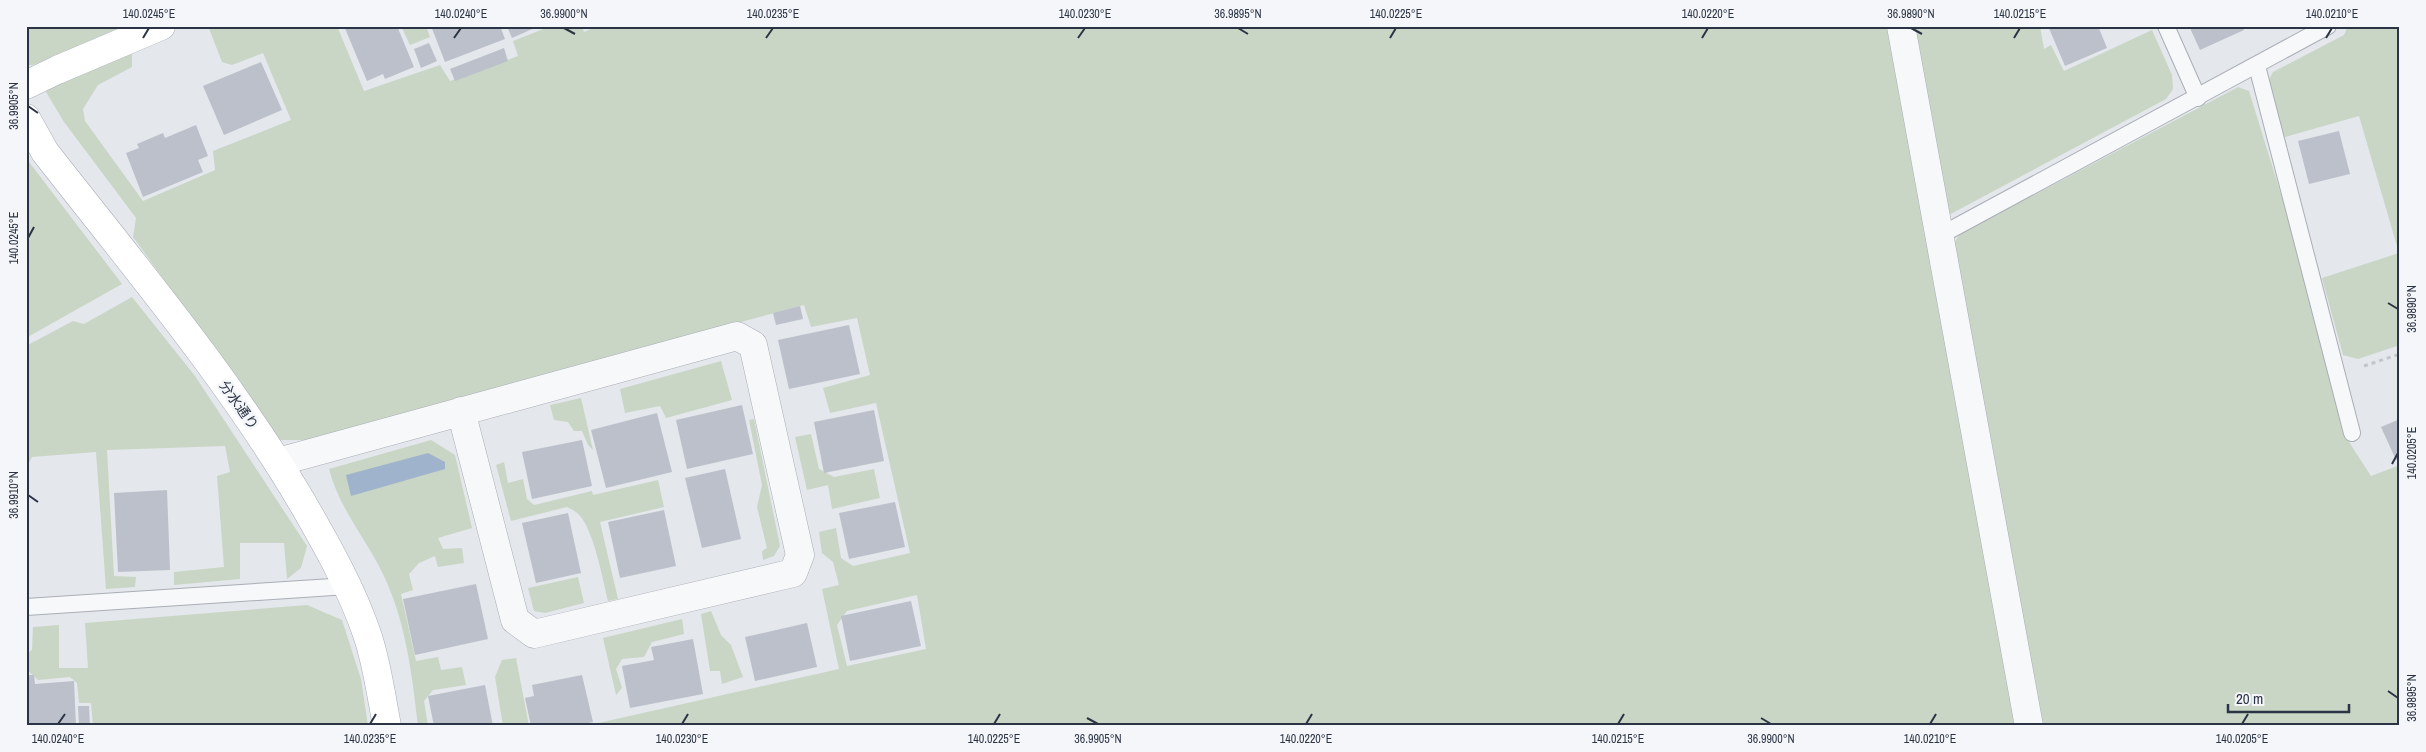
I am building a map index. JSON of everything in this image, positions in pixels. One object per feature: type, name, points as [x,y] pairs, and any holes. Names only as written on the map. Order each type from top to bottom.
[{"type":"street","points":[[26,85],[56,70],[161,26]]},
{"type":"street","points":[[1901,26],[1941,235],[2029,726]]},
{"type":"street","name":"分水通り","points":[[26,118],[45,152],[224,382],[278,462],[321,534],[348,586],[367,634],[377,672],[387,726]]},
{"type":"street","points":[[278,462],[461,411],[737,336],[753,345],[756,355],[800,555],[793,572],[534,634],[515,620],[461,411]]},
{"type":"lane","points":[[2166,26],[2198,98]]},
{"type":"lane","points":[[1941,235],[2198,98],[2328,26]]},
{"type":"lane","points":[[2257,66],[2352,434]]},
{"type":"lane","points":[[26,607],[348,586]]},
{"type":"path","points":[[2337,375],[2400,354]]},
{"type":"green space","points":[[26,26],[125,26],[33,65],[26,65]]},
{"type":"green space","points":[[208,26],[337,26],[364,91],[440,65],[450,81],[518,56],[513,41],[551,26],[582,26],[584,32],[598,26],[2040,26],[2044,49],[2051,45],[2064,71],[2152,30],[2172,75],[2173,89],[2166,99],[1932,224],[1953,244],[1960,234],[2238,87],[2249,91],[2283,201],[2349,442],[2371,476],[2400,465],[2400,726],[585,726],[839,669],[822,589],[839,585],[833,562],[822,553],[819,532],[836,528],[841,558],[853,566],[910,553],[876,403],[830,413],[823,388],[870,375],[857,318],[811,327],[804,305],[305,440],[280,440],[133,237],[136,218],[64,122],[46,92],[53,84],[132,52],[132,67],[98,85],[83,109],[85,121],[143,201],[215,170],[213,151],[291,120],[263,53],[232,65],[222,62]],"holes":[[[917,595],[926,649],[847,666],[837,625],[847,611]]]},
{"type":"green space","points":[[401,26],[426,26],[430,37],[410,45]]},
{"type":"green space","points":[[2348,26],[2400,26],[2400,345],[2358,359],[2343,355],[2322,278],[2399,253],[2359,116],[2282,138],[2266,85],[2273,72],[2344,35]]},
{"type":"green space","points":[[26,158],[122,284],[26,338]]},
{"type":"green space","points":[[132,297],[195,376],[307,546],[301,568],[287,579],[284,543],[240,543],[240,579],[174,585],[174,572],[224,567],[217,476],[230,472],[225,446],[107,450],[114,576],[136,577],[135,587],[106,589],[96,452],[32,457],[26,468],[26,346],[73,321],[84,324]]},
{"type":"green space","points":[[721,361],[732,400],[666,418],[660,406],[625,413],[620,389]]},
{"type":"green space","points":[[581,398],[593,450],[588,445],[582,431],[574,431],[568,422],[554,420],[550,405]]},
{"type":"green space","points":[[754,419],[780,546],[774,556],[763,560],[762,551],[767,548],[757,507],[762,485],[749,420]]},
{"type":"green space","points":[[811,434],[819,469],[834,477],[874,469],[880,498],[832,509],[828,485],[807,490],[795,437]]},
{"type":"green space","points":[[431,440],[455,455],[472,528],[438,538],[443,549],[462,548],[464,563],[438,567],[435,556],[419,563],[409,574],[413,590],[401,594],[416,661],[438,657],[441,670],[462,667],[466,685],[433,690],[424,701],[428,726],[418,726],[403,629],[391,592],[376,561],[339,497],[329,469]]},
{"type":"green space","points":[[504,462],[508,483],[523,479],[527,499],[534,505],[592,491],[593,495],[658,480],[664,507],[600,522],[618,599],[608,601],[593,541],[583,519],[576,512],[567,507],[511,521],[496,465]]},
{"type":"green space","points":[[578,577],[584,603],[545,613],[534,611],[528,588]]},
{"type":"green space","points":[[307,605],[342,620],[361,679],[368,726],[93,726],[91,703],[79,703],[77,683],[70,677],[38,680],[26,669],[26,654],[32,650],[33,627],[59,625],[59,668],[88,668],[85,623]]},
{"type":"green space","points":[[711,611],[721,635],[731,645],[743,677],[722,684],[720,671],[710,671],[701,614]]},
{"type":"green space","points":[[682,619],[684,634],[652,642],[644,657],[622,659],[616,669],[622,688],[616,695],[603,638]]},
{"type":"green space","points":[[516,658],[529,726],[503,726],[495,677],[502,660]]},
{"type":"water","points":[[428,453],[445,462],[445,469],[351,496],[346,475]]},
{"type":"building","points":[[344,26],[397,26],[414,67],[385,79],[383,74],[367,81]]},
{"type":"building","points":[[431,26],[500,26],[505,39],[445,62]]},
{"type":"building","points":[[507,26],[539,26],[512,38]]},
{"type":"building","points":[[2048,26],[2098,26],[2107,48],[2065,66]]},
{"type":"building","points":[[2189,26],[2242,26],[2244,30],[2200,50]]},
{"type":"building","points":[[429,43],[437,61],[421,68],[414,49]]},
{"type":"building","points":[[504,48],[508,61],[455,81],[450,69]]},
{"type":"building","points":[[261,62],[282,110],[224,135],[203,86]]},
{"type":"building","points":[[196,125],[208,156],[198,160],[203,172],[143,197],[126,153],[139,148],[137,144],[163,133],[165,138]]},
{"type":"building","points":[[2339,131],[2350,174],[2309,184],[2298,141]]},
{"type":"building","points":[[800,306],[803,319],[776,325],[773,313]]},
{"type":"building","points":[[849,325],[860,374],[789,389],[778,340]]},
{"type":"building","points":[[742,405],[753,454],[687,469],[676,420]]},
{"type":"building","points":[[874,410],[884,461],[824,473],[814,422]]},
{"type":"building","points":[[657,413],[672,472],[606,488],[591,430]]},
{"type":"building","points":[[2400,419],[2400,458],[2396,460],[2381,427]]},
{"type":"building","points":[[582,440],[592,486],[532,499],[522,452]]},
{"type":"building","points":[[725,469],[741,539],[702,548],[685,478]]},
{"type":"building","points":[[167,490],[170,570],[118,572],[114,493]]},
{"type":"building","points":[[895,502],[905,547],[849,559],[839,513]]},
{"type":"building","points":[[664,510],[676,566],[620,578],[608,522]]},
{"type":"building","points":[[568,513],[581,573],[536,583],[522,523]]},
{"type":"building","points":[[476,584],[488,639],[415,655],[403,599]]},
{"type":"building","points":[[911,601],[921,646],[850,661],[841,616]]},
{"type":"building","points":[[807,623],[817,667],[755,681],[745,637]]},
{"type":"building","points":[[693,639],[703,694],[630,708],[622,666],[654,660],[651,647]]},
{"type":"building","points":[[26,675],[34,675],[35,684],[74,681],[76,726],[26,726]]},
{"type":"building","points":[[582,675],[593,722],[574,726],[531,726],[525,698],[534,696],[532,685]]},
{"type":"building","points":[[485,685],[493,726],[434,726],[428,696]]},
{"type":"building","points":[[78,706],[89,706],[90,726],[79,726]]}]
